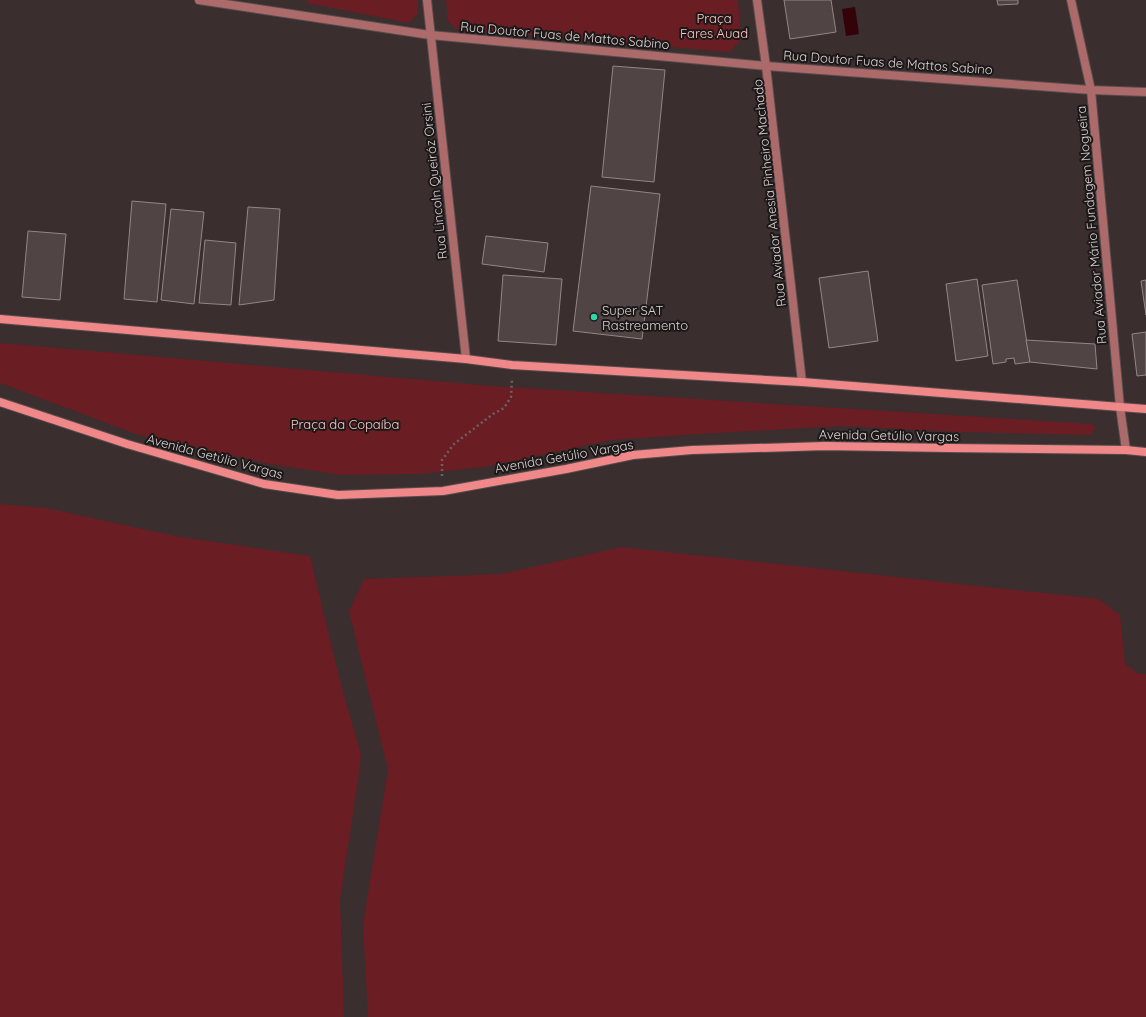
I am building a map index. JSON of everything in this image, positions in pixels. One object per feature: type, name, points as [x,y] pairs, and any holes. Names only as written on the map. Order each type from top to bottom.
[{"type":"main road","points":[[0,320],[512,364],[802,382],[1146,409]]},
{"type":"main road","name":"Avenida Getúlio Vargas","points":[[0,402],[127,444],[264,484],[338,495],[443,491],[566,469],[633,455],[692,450],[825,446],[1126,450],[1146,452]]},
{"type":"street","name":"Rua Doutor Fuas de Mattos Sabino","points":[[200,0],[430,34],[766,66],[1091,90],[1146,92]]},
{"type":"street","name":"Rua Lincoln Queiróz Orsini","points":[[427,0],[466,359]]},
{"type":"street","name":"Rua Aviador Anesia Pinheiro Machado","points":[[758,0],[802,382]]},
{"type":"street","name":"Rua Aviador Mário Fundagem Nogueira","points":[[1071,0],[1091,90],[1120,407],[1126,450]]},
{"type":"path","points":[[443,491],[442,460],[454,444],[493,414],[504,408],[511,397],[512,364]]},
{"type":"green space","points":[[307,0],[418,0],[418,13],[409,23],[307,3]]},
{"type":"green space","name":"Praça Fares Auad","points":[[446,0],[738,0],[741,40],[729,52],[456,29],[448,21]]},
{"type":"green space","name":"Praça da Copaíba","points":[[0,343],[492,386],[1091,424],[1096,428],[1090,435],[961,432],[842,426],[698,434],[612,440],[484,467],[418,474],[341,475],[270,464],[136,434],[0,383]]},
{"type":"green space","points":[[0,504],[46,508],[175,536],[310,556],[341,685],[361,754],[340,899],[344,1017],[0,1017]]},
{"type":"green space","points":[[621,547],[1099,599],[1120,615],[1125,664],[1139,674],[1146,674],[1146,1017],[368,1017],[363,925],[388,770],[349,611],[364,579],[502,574]]},
{"type":"shaded area","points":[[855,7],[859,34],[846,36],[842,9]]},
{"type":"building","points":[[784,0],[831,0],[836,32],[790,39]]},
{"type":"building","points":[[997,0],[1018,0],[1018,4],[998,5]]},
{"type":"building","points":[[613,66],[665,70],[654,182],[602,177]]},
{"type":"building","points":[[591,186],[660,194],[642,339],[573,331]]},
{"type":"building","points":[[132,201],[166,204],[157,302],[124,299]]},
{"type":"building","points":[[248,207],[280,209],[274,300],[239,305]]},
{"type":"building","points":[[171,209],[204,212],[194,304],[161,300]]},
{"type":"building","points":[[28,231],[66,234],[60,300],[22,297]]},
{"type":"building","points":[[486,236],[548,243],[544,272],[482,264]]},
{"type":"building","points":[[205,240],[236,243],[231,305],[199,303]]},
{"type":"building","points":[[868,271],[878,341],[829,348],[819,278]]},
{"type":"building","points":[[503,275],[562,279],[556,345],[498,341]]},
{"type":"building","points":[[977,279],[988,356],[956,361],[946,284]]},
{"type":"building","points":[[1017,280],[1030,362],[1015,364],[1014,358],[1006,359],[1006,362],[993,364],[982,285]]},
{"type":"building","points":[[1146,280],[1146,315],[1141,281]]},
{"type":"building","points":[[1146,332],[1146,375],[1137,376],[1132,334]]},
{"type":"building","points":[[1026,340],[1095,344],[1097,369],[1030,362]]},
{"type":"place","name":"Super SAT Rastreamento","points":[[594,317]]}]
